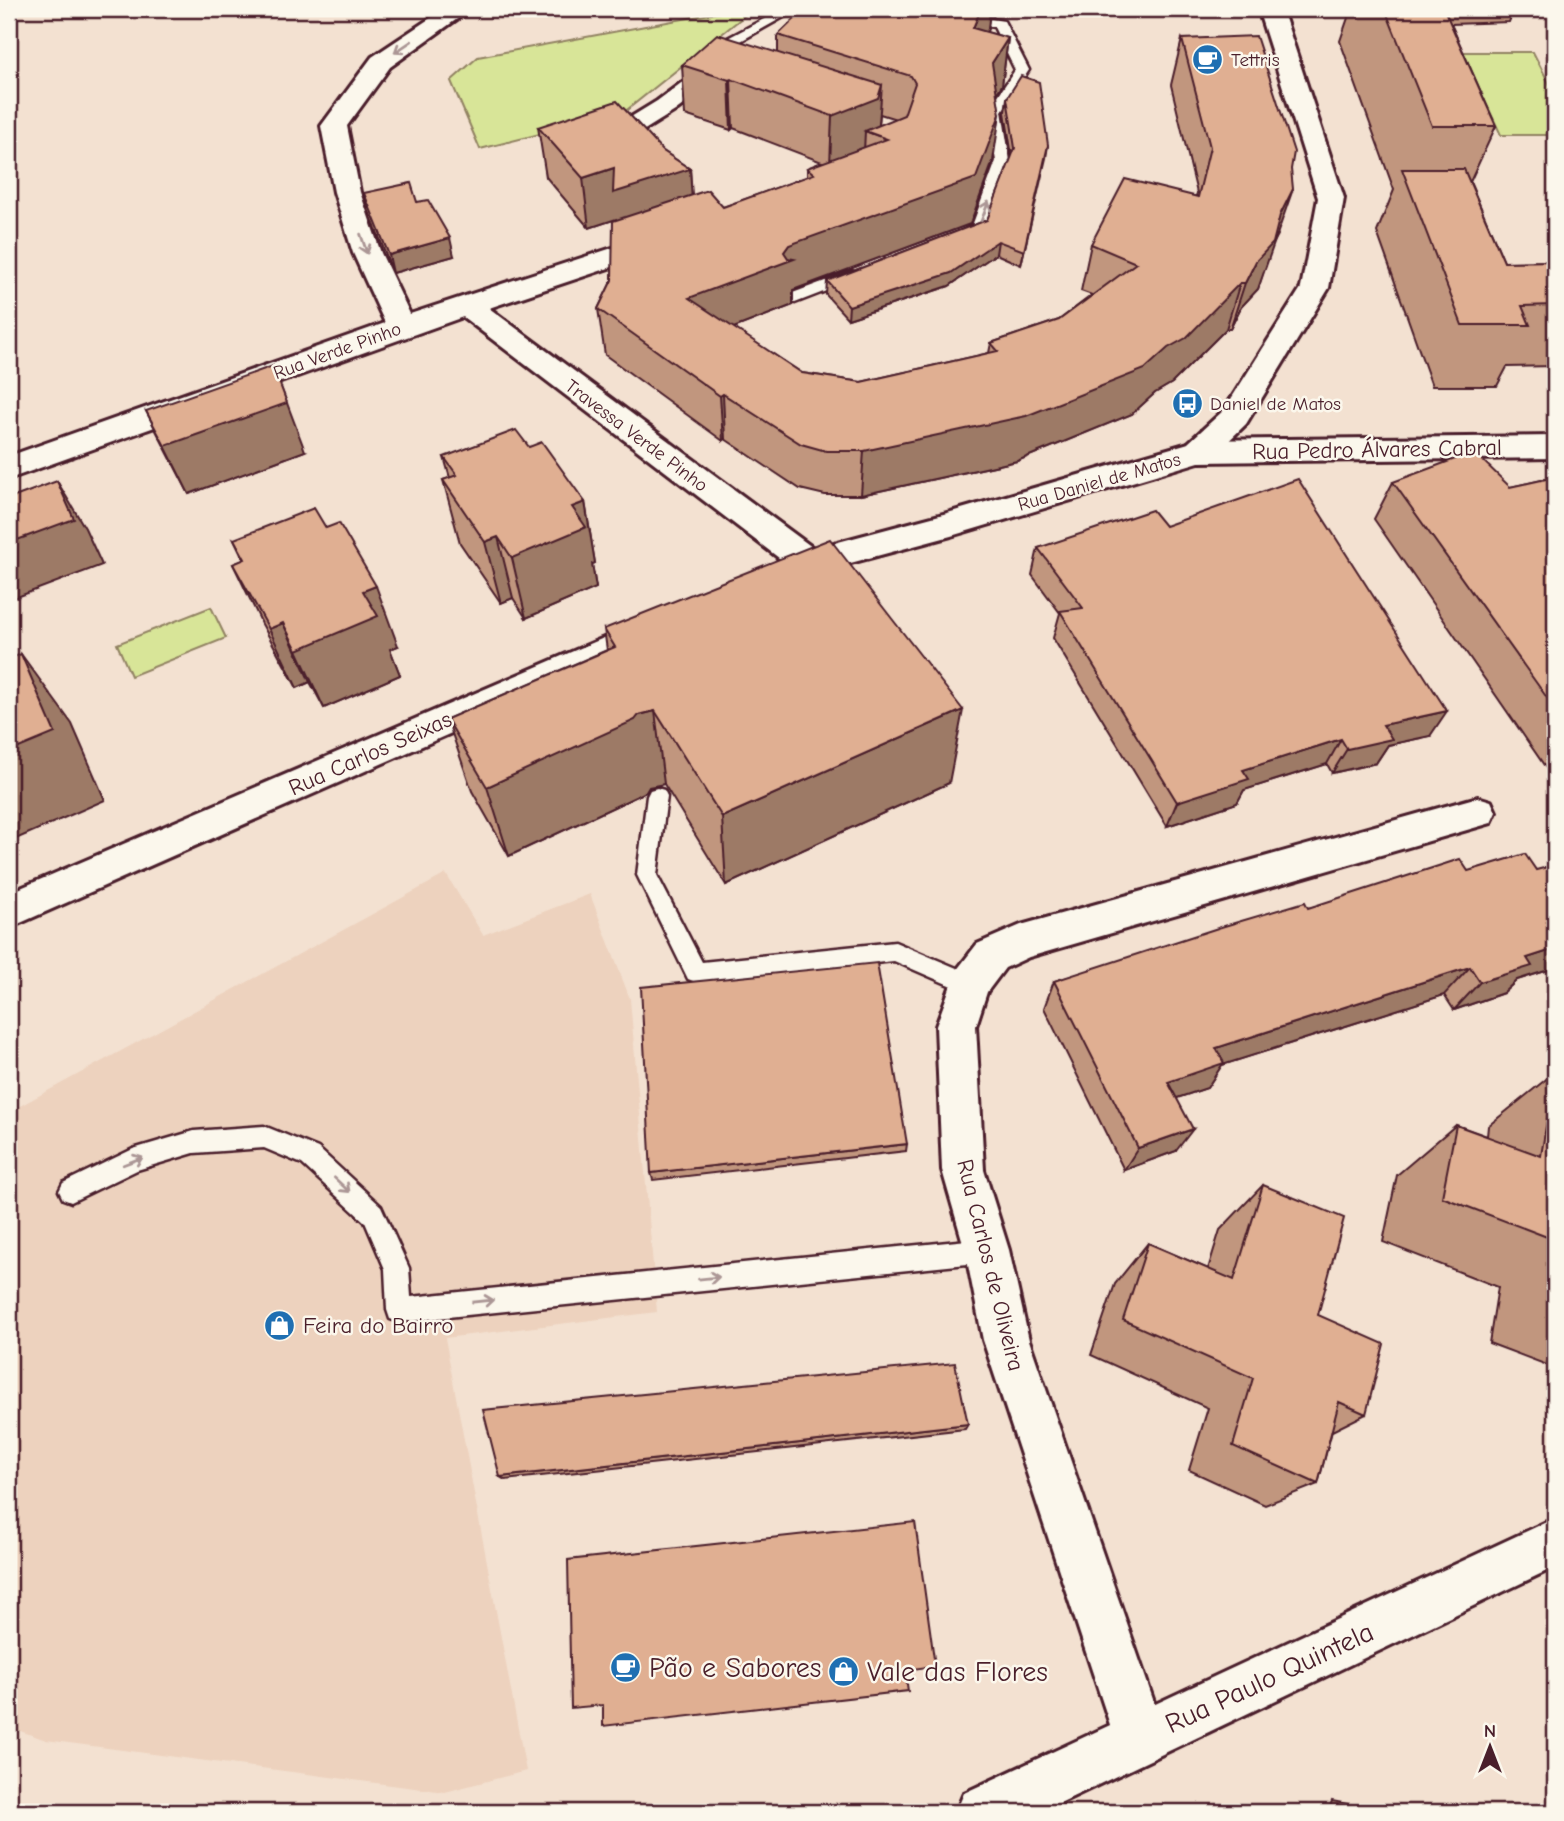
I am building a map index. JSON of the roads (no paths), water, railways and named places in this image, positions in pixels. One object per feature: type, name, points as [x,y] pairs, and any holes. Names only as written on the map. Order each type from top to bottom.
[{"type":"street","points":[[402,327],[367,253],[347,192],[334,126],[381,62],[459,9]]},
{"type":"street","name":"Rua Daniel de Matos","points":[[808,562],[951,524],[1199,451],[1235,416],[1315,288],[1331,198],[1270,9]]},
{"type":"street","points":[[659,173],[622,133],[666,106],[713,71],[752,84]]},
{"type":"street","name":"Rua Verde Pinho","points":[[9,468],[402,327],[683,234]]},
{"type":"street","name":"Travessa Verde Pinho","points":[[468,306],[808,562]]},
{"type":"street","name":"Rua Pedro Álvares Cabral","points":[[1199,451],[1555,447]]},
{"type":"street","points":[[757,584],[808,562]]},
{"type":"street","name":"Rua Carlos Seixas","points":[[9,911],[681,618]]},
{"type":"street","name":"Rua Carlos de Oliveira","points":[[1140,1737],[1006,1340],[987,1250],[963,1170],[956,1026],[970,984],[990,956],[1021,942],[1478,812]]},
{"type":"street","name":"Rua Paulo Quintela","points":[[983,1812],[1555,1542]]},
{"type":"lane","points":[[713,71],[725,45],[792,9]]},
{"type":"lane","points":[[906,9],[999,24],[1022,70],[995,111],[1003,161],[978,229],[939,244]]},
{"type":"lane","points":[[795,298],[860,273]]},
{"type":"lane","points":[[657,796],[648,875],[696,972],[895,951],[970,984]]},
{"type":"lane","points":[[72,1191],[132,1160],[194,1142],[264,1137],[310,1156],[373,1214],[397,1268],[399,1310],[987,1250]]},
{"type":"place","name":"Tettris","points":[[1208,59]]},
{"type":"place","name":"Daniel de Matos","points":[[1187,403]]},
{"type":"place","name":"Feira do Bairro","points":[[280,1325]]},
{"type":"place","name":"Pão e Sabores","points":[[626,1667]]},
{"type":"place","name":"Vale das Flores","points":[[844,1671]]}]
